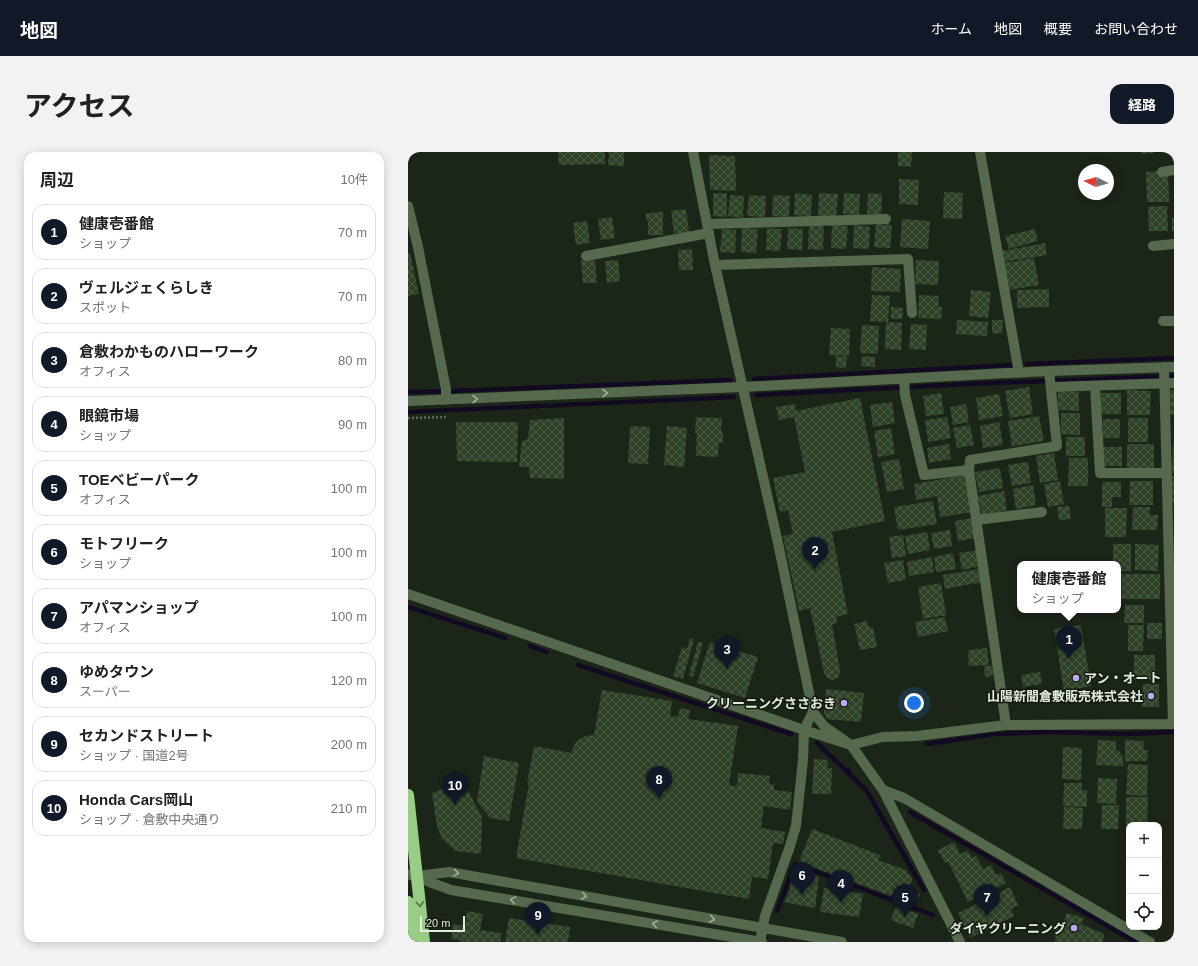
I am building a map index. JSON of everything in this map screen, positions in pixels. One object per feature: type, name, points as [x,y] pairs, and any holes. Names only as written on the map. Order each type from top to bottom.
[{"type":"highway","points":[[408,795],[413,875],[424,942]]},
{"type":"highway","points":[[408,902],[412,942]]},
{"type":"street","points":[[693,152],[715,265],[778,543],[813,712],[824,726],[851,745],[883,790],[960,942]]},
{"type":"street","points":[[980,152],[1020,373]]},
{"type":"street","points":[[1162,172],[1174,170]]},
{"type":"street","points":[[408,206],[418,247],[446,394]]},
{"type":"street","points":[[586,256],[708,229],[886,219]]},
{"type":"street","points":[[1153,246],[1174,244]]},
{"type":"street","points":[[715,265],[908,259],[912,313]]},
{"type":"street","points":[[1163,321],[1174,321]]},
{"type":"street","points":[[408,401],[446,394],[904,385],[1020,373],[1050,380],[1095,386],[1168,375]]},
{"type":"street","points":[[1050,380],[1168,375]]},
{"type":"street","points":[[408,594],[851,745],[883,737],[917,736],[1006,725],[1174,724],[1171,537],[1167,473],[1168,375]]},
{"type":"street","points":[[1006,725],[969,470],[970,460],[1057,446],[1050,380]]},
{"type":"street","points":[[904,385],[924,475],[969,470]]},
{"type":"street","points":[[1095,386],[1100,473],[1167,473]]},
{"type":"street","points":[[976,520],[1042,512]]},
{"type":"street","points":[[413,875],[451,890],[761,942],[765,916],[796,826],[803,760],[804,730],[813,712]]},
{"type":"street","points":[[883,790],[904,798],[1150,942]]},
{"type":"street","points":[[413,875],[449,872],[842,942]]},
{"type":"path","points":[[408,418],[448,417]]},
{"type":"building","points":[[558,152],[605,152],[605,164],[559,165]]},
{"type":"building","points":[[609,152],[624,152],[624,166],[608,165]]},
{"type":"building","points":[[898,152],[912,152],[911,167],[898,166]]},
{"type":"building","points":[[1141,152],[1153,152],[1153,153],[1142,154]]},
{"type":"building","points":[[709,155],[735,156],[736,191],[710,190]]},
{"type":"building","points":[[1168,171],[1169,202],[1147,202],[1146,172]]},
{"type":"building","points":[[899,179],[919,180],[918,205],[899,204]]},
{"type":"building","points":[[944,192],[963,193],[962,219],[943,218]]},
{"type":"building","points":[[713,193],[727,193],[727,217],[713,216]]},
{"type":"building","points":[[795,193],[812,195],[811,216],[794,215]]},
{"type":"building","points":[[819,193],[838,194],[836,218],[818,216]]},
{"type":"building","points":[[844,193],[860,194],[859,215],[843,214]]},
{"type":"building","points":[[868,193],[882,194],[881,215],[867,214]]},
{"type":"building","points":[[730,195],[744,196],[743,218],[728,216]]},
{"type":"building","points":[[749,195],[766,196],[765,217],[747,216]]},
{"type":"building","points":[[773,195],[790,196],[789,217],[772,216]]},
{"type":"building","points":[[1167,206],[1168,231],[1149,231],[1148,207]]},
{"type":"building","points":[[686,209],[689,232],[674,234],[671,211]]},
{"type":"building","points":[[663,212],[663,235],[648,235],[648,221],[646,221],[646,213]]},
{"type":"building","points":[[612,217],[615,238],[601,240],[598,219]]},
{"type":"building","points":[[1172,218],[1174,218],[1174,231],[1172,231]]},
{"type":"building","points":[[902,219],[930,221],[928,249],[900,247]]},
{"type":"building","points":[[587,221],[590,243],[576,245],[573,223]]},
{"type":"building","points":[[876,224],[892,225],[890,248],[874,247]]},
{"type":"building","points":[[809,225],[824,226],[823,250],[808,249]]},
{"type":"building","points":[[832,225],[848,226],[846,249],[831,248]]},
{"type":"building","points":[[854,225],[870,227],[869,249],[853,248]]},
{"type":"building","points":[[742,228],[758,229],[756,253],[741,252]]},
{"type":"building","points":[[767,228],[782,229],[780,251],[766,250]]},
{"type":"building","points":[[788,228],[803,229],[802,250],[787,249]]},
{"type":"building","points":[[722,229],[736,230],[735,253],[720,252]]},
{"type":"building","points":[[1035,229],[1038,241],[1009,249],[1005,236]]},
{"type":"building","points":[[1045,243],[1047,255],[1003,262],[1002,251]]},
{"type":"building","points":[[692,249],[693,270],[679,270],[678,250]]},
{"type":"building","points":[[408,253],[410,253],[419,294],[408,296]]},
{"type":"building","points":[[1034,258],[1039,285],[1008,290],[1004,263]]},
{"type":"building","points":[[595,260],[597,283],[583,283],[581,261]]},
{"type":"building","points":[[618,260],[620,281],[607,283],[605,261]]},
{"type":"building","points":[[916,260],[939,261],[938,285],[915,284]]},
{"type":"building","points":[[872,267],[901,269],[900,292],[871,291]]},
{"type":"building","points":[[1049,289],[1049,307],[1017,308],[1017,290]]},
{"type":"building","points":[[971,290],[991,292],[988,318],[969,316]]},
{"type":"building","points":[[872,295],[890,296],[888,322],[870,321]]},
{"type":"building","points":[[919,295],[939,296],[938,307],[942,307],[941,319],[918,318]]},
{"type":"building","points":[[891,307],[903,308],[902,319],[891,319]]},
{"type":"building","points":[[957,320],[988,322],[987,336],[956,334]]},
{"type":"building","points":[[992,320],[1003,320],[1002,334],[992,333]]},
{"type":"building","points":[[886,322],[902,323],[901,350],[885,349]]},
{"type":"building","points":[[911,324],[927,325],[926,350],[909,349]]},
{"type":"building","points":[[862,325],[879,326],[878,354],[860,353]]},
{"type":"building","points":[[831,328],[850,329],[849,356],[829,355]]},
{"type":"building","points":[[836,356],[847,357],[846,368],[836,367]]},
{"type":"building","points":[[862,356],[875,357],[875,367],[861,366]]},
{"type":"building","points":[[1029,387],[1033,414],[1010,418],[1005,391]]},
{"type":"building","points":[[1127,390],[1151,391],[1150,415],[1127,415]]},
{"type":"building","points":[[1169,390],[1174,390],[1174,415],[1169,415]]},
{"type":"building","points":[[1058,391],[1079,392],[1079,411],[1058,410]]},
{"type":"building","points":[[941,393],[944,414],[926,416],[923,396]]},
{"type":"building","points":[[1101,393],[1121,393],[1121,414],[1101,414]]},
{"type":"building","points":[[999,394],[1003,416],[979,420],[976,398]]},
{"type":"building","points":[[860,398],[885,521],[832,532],[848,614],[836,617],[837,623],[832,624],[840,670],[839,677],[834,680],[828,679],[824,673],[810,608],[799,611],[783,536],[793,534],[788,510],[780,512],[773,478],[805,472],[794,417],[779,420],[776,407],[795,404],[796,411]]},
{"type":"building","points":[[892,402],[895,423],[873,427],[870,405]]},
{"type":"building","points":[[966,404],[969,422],[953,425],[950,407]]},
{"type":"building","points":[[1061,413],[1080,413],[1080,435],[1061,434]]},
{"type":"building","points":[[1039,416],[1044,441],[1012,446],[1008,421]]},
{"type":"building","points":[[696,417],[722,418],[721,433],[723,433],[723,443],[719,443],[718,457],[696,456]]},
{"type":"building","points":[[947,417],[951,438],[928,442],[925,420]]},
{"type":"building","points":[[564,418],[564,479],[530,478],[529,467],[519,467],[522,441],[528,439],[530,420]]},
{"type":"building","points":[[1128,418],[1148,418],[1148,442],[1128,442]]},
{"type":"building","points":[[1103,419],[1120,419],[1120,438],[1103,438]]},
{"type":"building","points":[[456,422],[518,422],[517,462],[457,461]]},
{"type":"building","points":[[999,422],[1003,445],[983,448],[980,426]]},
{"type":"building","points":[[970,425],[974,445],[957,448],[953,428]]},
{"type":"building","points":[[630,426],[650,427],[648,464],[628,463]]},
{"type":"building","points":[[667,426],[687,428],[684,467],[664,465]]},
{"type":"building","points":[[891,428],[895,454],[878,457],[874,431]]},
{"type":"building","points":[[1066,437],[1085,437],[1085,456],[1066,456]]},
{"type":"building","points":[[949,444],[951,459],[929,463],[927,448]]},
{"type":"building","points":[[1127,444],[1154,444],[1154,471],[1127,471]]},
{"type":"building","points":[[1173,444],[1174,473],[1172,473]]},
{"type":"building","points":[[1103,447],[1122,447],[1122,466],[1102,466]]},
{"type":"building","points":[[1054,453],[1058,480],[1040,483],[1036,456]]},
{"type":"building","points":[[1069,458],[1088,458],[1088,486],[1068,486]]},
{"type":"building","points":[[899,459],[904,489],[887,492],[881,462]]},
{"type":"building","points":[[1028,462],[1031,483],[1012,486],[1008,465]]},
{"type":"building","points":[[1000,468],[1003,488],[979,492],[975,472]]},
{"type":"building","points":[[966,475],[973,512],[940,517],[937,496],[916,500],[914,484]]},
{"type":"building","points":[[1172,476],[1174,476],[1174,502],[1172,502]]},
{"type":"building","points":[[1060,481],[1064,504],[1048,507],[1044,484]]},
{"type":"building","points":[[1130,481],[1153,481],[1153,505],[1129,505]]},
{"type":"building","points":[[1102,482],[1121,482],[1121,497],[1112,497],[1112,507],[1102,507]]},
{"type":"building","points":[[1033,485],[1036,505],[1016,509],[1013,489]]},
{"type":"building","points":[[1004,491],[1007,510],[982,515],[978,496]]},
{"type":"building","points":[[933,501],[937,524],[898,530],[894,507]]},
{"type":"building","points":[[1069,506],[1071,519],[1059,520],[1057,507]]},
{"type":"building","points":[[1133,507],[1150,507],[1150,515],[1158,515],[1157,530],[1132,530]]},
{"type":"building","points":[[1105,508],[1127,508],[1126,537],[1105,537]]},
{"type":"building","points":[[973,518],[976,538],[958,541],[955,521]]},
{"type":"building","points":[[950,530],[952,546],[934,549],[931,533]]},
{"type":"building","points":[[927,532],[930,550],[908,554],[905,536]]},
{"type":"building","points":[[903,535],[906,556],[892,558],[889,537]]},
{"type":"building","points":[[1113,544],[1131,544],[1131,571],[1121,571],[1121,561],[1113,561]]},
{"type":"building","points":[[1135,544],[1159,545],[1158,571],[1135,570]]},
{"type":"building","points":[[978,550],[981,566],[962,570],[959,553]]},
{"type":"building","points":[[953,553],[956,569],[936,572],[934,557]]},
{"type":"building","points":[[932,557],[934,572],[909,576],[907,562]]},
{"type":"building","points":[[903,560],[906,580],[888,583],[884,563]]},
{"type":"building","points":[[980,569],[982,582],[945,589],[943,575]]},
{"type":"building","points":[[1121,574],[1160,574],[1160,599],[1121,599]]},
{"type":"building","points":[[941,583],[946,615],[923,619],[918,587]]},
{"type":"building","points":[[1125,605],[1144,605],[1144,623],[1124,623]]},
{"type":"building","points":[[945,617],[948,631],[918,637],[915,622]]},
{"type":"building","points":[[867,621],[869,628],[873,627],[877,647],[860,650],[854,624]]},
{"type":"building","points":[[1147,623],[1162,623],[1162,639],[1147,639]]},
{"type":"building","points":[[1081,625],[1091,686],[1064,691],[1054,629]]},
{"type":"building","points":[[1128,625],[1144,625],[1143,651],[1128,651]]},
{"type":"building","points":[[690,638],[694,639],[683,679],[673,676],[682,647],[687,649]]},
{"type":"building","points":[[698,642],[703,643],[693,677],[689,675]]},
{"type":"building","points":[[710,642],[758,657],[745,698],[697,683]]},
{"type":"building","points":[[987,648],[989,665],[969,666],[968,650]]},
{"type":"building","points":[[1134,655],[1155,655],[1155,680],[1134,680]]},
{"type":"building","points":[[984,666],[992,666],[993,676],[985,677]]},
{"type":"building","points":[[1040,672],[1042,684],[1023,687],[1021,675]]},
{"type":"building","name":"山陽新聞倉敷販売株式会社","points":[[1143,684],[1159,684],[1159,707],[1142,707]]},
{"type":"building","name":"クリーニングささおき","points":[[826,689],[864,693],[861,722],[827,719],[824,713]]},
{"type":"building","points":[[602,690],[672,701],[670,716],[678,717],[680,708],[690,710],[688,719],[738,726],[729,785],[737,786],[738,773],[770,776],[769,784],[774,784],[774,790],[792,792],[790,810],[764,806],[761,828],[785,832],[783,844],[773,843],[768,879],[752,877],[749,899],[516,858],[534,746],[571,753],[578,740],[586,736],[594,735]]},
{"type":"building","points":[[1098,740],[1116,741],[1116,750],[1119,751],[1123,757],[1123,766],[1096,765]]},
{"type":"building","points":[[1125,740],[1143,741],[1144,750],[1148,750],[1147,761],[1125,761]]},
{"type":"building","points":[[1063,747],[1082,748],[1081,780],[1062,779]]},
{"type":"building","points":[[484,756],[519,763],[509,821],[490,818],[477,801]]},
{"type":"building","points":[[814,759],[828,760],[827,768],[832,768],[831,794],[812,794]]},
{"type":"building","points":[[1128,764],[1148,765],[1147,796],[1126,795]]},
{"type":"building","points":[[461,778],[482,817],[481,854],[456,851],[442,839],[437,826],[432,794]]},
{"type":"building","points":[[1098,778],[1117,779],[1116,804],[1097,803]]},
{"type":"building","points":[[1064,783],[1082,783],[1082,790],[1087,790],[1087,807],[1063,806]]},
{"type":"building","points":[[1126,797],[1148,797],[1147,822],[1126,822]]},
{"type":"building","points":[[1102,805],[1119,805],[1118,829],[1101,829]]},
{"type":"building","points":[[1064,807],[1083,808],[1082,829],[1063,829]]},
{"type":"building","points":[[812,829],[880,855],[878,860],[906,870],[912,879],[909,890],[920,894],[916,905],[799,862]]},
{"type":"building","points":[[954,842],[960,854],[968,851],[972,858],[976,856],[983,869],[991,865],[996,875],[1001,873],[1006,883],[968,902],[948,861],[945,863],[938,850]]},
{"type":"building","points":[[795,871],[819,876],[815,908],[784,902],[791,887],[789,886]]},
{"type":"building","points":[[1010,887],[1018,905],[1011,909],[1014,916],[970,938],[958,913]]},
{"type":"building","points":[[824,888],[863,894],[859,917],[820,912]]},
{"type":"building","points":[[896,906],[918,914],[913,928],[891,920]]},
{"type":"building","points":[[467,911],[483,914],[480,930],[502,933],[500,942],[460,942],[461,940],[451,939],[453,924],[465,926]]},
{"type":"building","name":"ダイヤクリーニング","points":[[1066,913],[1084,918],[1081,924],[1104,934],[1103,942],[1055,942],[1056,930],[1064,925]]},
{"type":"building","points":[[509,918],[570,927],[568,942],[505,942]]},
{"type":"waterway","points":[[1027,364],[1174,358]]},
{"type":"waterway","points":[[754,379],[1012,365]]},
{"type":"waterway","points":[[756,395],[968,384],[1174,376]]},
{"type":"waterway","points":[[408,392],[730,380]]},
{"type":"waterway","points":[[408,412],[734,397]]},
{"type":"waterway","points":[[408,607],[505,638]]},
{"type":"waterway","points":[[530,646],[546,652]]},
{"type":"waterway","points":[[578,665],[791,734]]},
{"type":"waterway","points":[[927,744],[995,734],[1050,732],[1126,734],[1174,732]]},
{"type":"waterway","points":[[817,743],[846,771],[848,770]]},
{"type":"waterway","points":[[846,771],[866,790],[924,890]]},
{"type":"waterway","points":[[910,812],[1135,942]]},
{"type":"waterway","points":[[777,911],[795,864],[933,915]]},
{"type":"place","name":"ヴェルジェくらしき","points":[[815,570]]},
{"type":"place","name":"健康壱番館","points":[[1069,659]]},
{"type":"place","name":"倉敷わかものハローワーク","points":[[727,669]]},
{"type":"place","name":"アン・オート","points":[[1076,678]]},
{"type":"place","name":"山陽新聞倉敷販売株式会社","points":[[1151,696]]},
{"type":"place","name":"クリーニングささおき","points":[[844,703]]},
{"type":"place","name":"ゆめタウン","points":[[659,799]]},
{"type":"place","name":"Honda Cars岡山","points":[[455,805]]},
{"type":"place","name":"モトフリーク","points":[[802,895]]},
{"type":"place","name":"眼鏡市場","points":[[841,903]]},
{"type":"place","name":"TOEベビーパーク","points":[[905,917]]},
{"type":"place","name":"アパマンショップ","points":[[987,917]]},
{"type":"place","name":"ダイヤクリーニング","points":[[1074,928]]},
{"type":"place","name":"セカンドストリート","points":[[538,935]]}]
